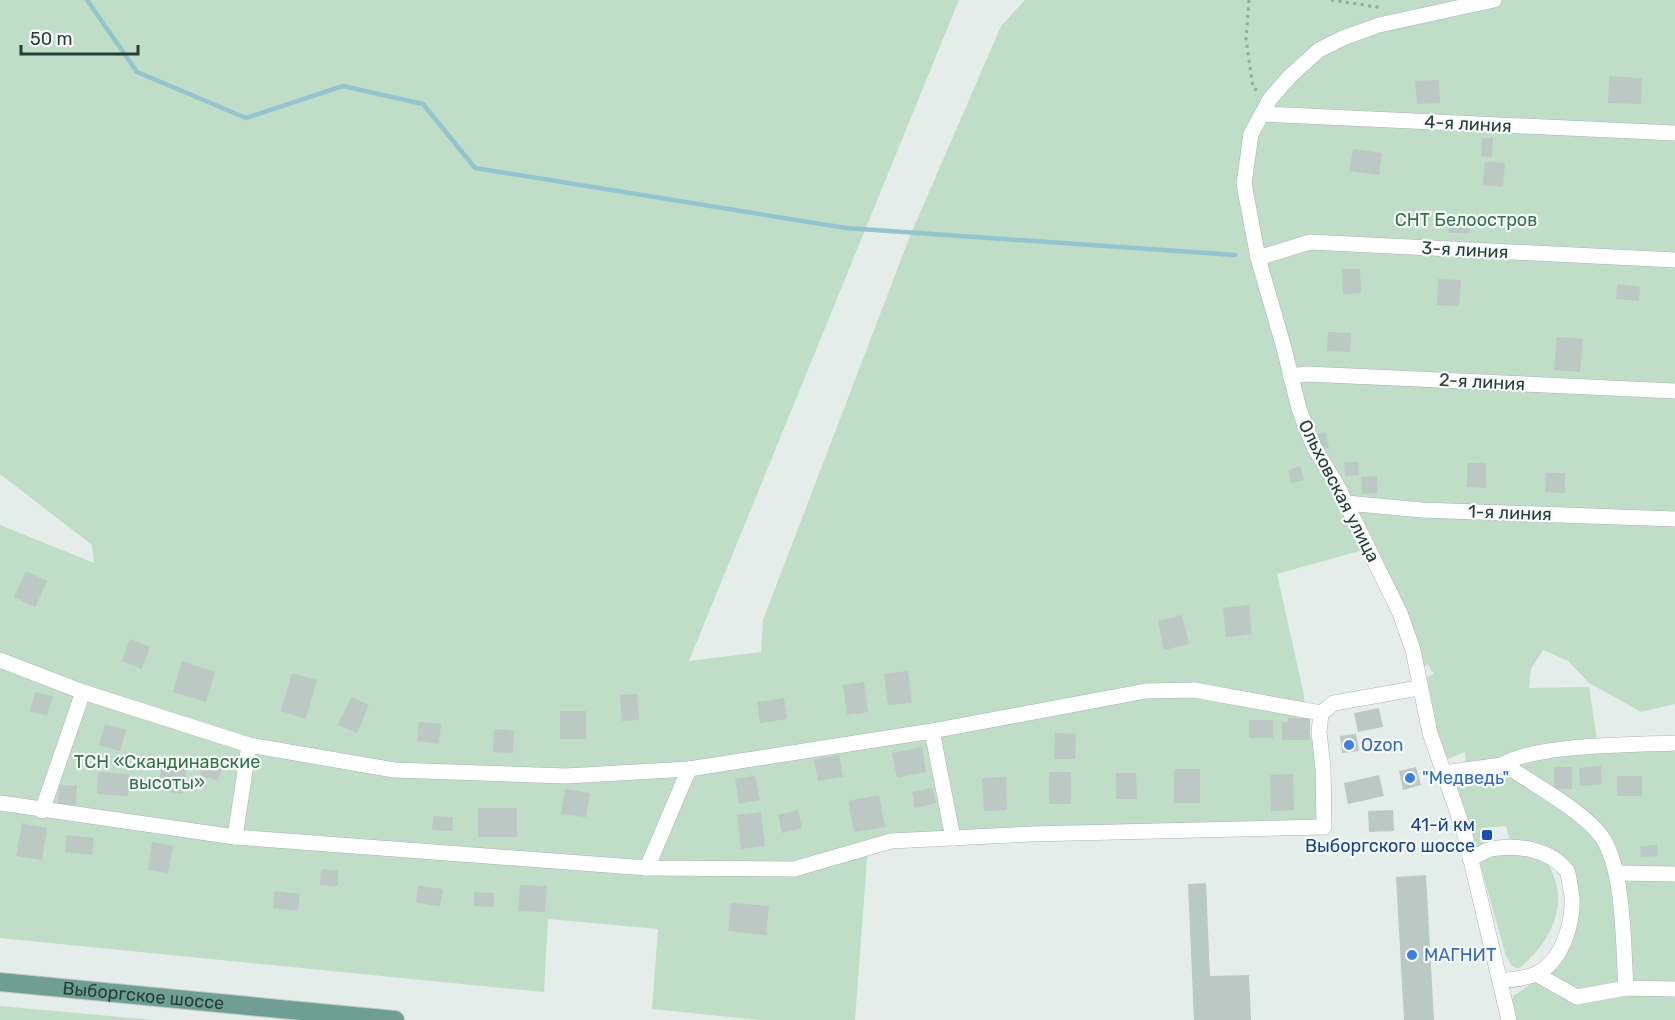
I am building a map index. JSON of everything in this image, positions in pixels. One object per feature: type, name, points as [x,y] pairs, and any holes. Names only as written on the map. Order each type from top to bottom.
[{"type":"main road","name":"Выборгское шоссе","points":[[0,982],[395,1020]]},
{"type":"street","name":"Ольховская улица","points":[[1494,0],[1400,20],[1342,38],[1319,50],[1289,77],[1270,99],[1251,134],[1244,184],[1257,258],[1284,348],[1299,409],[1314,447],[1338,487],[1401,613],[1417,665],[1419,688],[1430,733],[1464,831],[1509,1020]]},
{"type":"street","name":"4-я линия","points":[[1262,114],[1675,134]]},
{"type":"street","name":"3-я линия","points":[[1257,258],[1310,242],[1675,260]]},
{"type":"street","name":"2-я линия","points":[[1290,376],[1318,374],[1675,391]]},
{"type":"street","name":"1-я линия","points":[[1346,503],[1422,510],[1675,519]]},
{"type":"street","points":[[0,660],[83,692],[249,745],[394,770],[566,776],[688,769],[932,731],[1146,692],[1194,690],[1321,713]]},
{"type":"street","points":[[0,803],[42,811],[235,837],[647,868],[794,868],[891,841],[953,837],[1324,827],[1323,768],[1319,732],[1321,713],[1334,703],[1419,688]]},
{"type":"street","points":[[42,811],[83,692]]},
{"type":"street","points":[[932,731],[953,837]]},
{"type":"street","points":[[1443,773],[1502,765],[1508,760],[1539,753],[1598,747],[1675,744]]},
{"type":"street","points":[[235,837],[249,745]]},
{"type":"street","points":[[1502,765],[1513,770],[1587,821],[1600,834],[1612,853],[1617,873],[1626,988]]},
{"type":"street","points":[[647,868],[688,769]]},
{"type":"street","points":[[1470,859],[1491,849],[1526,847],[1548,855],[1568,872],[1572,891],[1572,918],[1557,953],[1549,965],[1536,974],[1500,980]]},
{"type":"street","points":[[1617,873],[1675,874]]},
{"type":"street","points":[[1536,974],[1577,997],[1626,988],[1675,989]]},
{"type":"path","points":[[1249,0],[1246,39],[1253,88],[1270,99]]},
{"type":"path","points":[[1331,0],[1388,9]]},
{"type":"green space","points":[[0,0],[959,0],[689,661],[761,652],[763,620],[910,236],[1001,26],[1025,0],[1675,0],[1675,704],[1641,712],[1589,683],[1568,661],[1543,650],[1531,669],[1529,688],[1589,687],[1598,747],[1675,743],[1675,1020],[1514,1020],[1511,1007],[1513,996],[1548,973],[1563,956],[1572,871],[1511,846],[1506,826],[1483,828],[1485,849],[1477,850],[1455,784],[1467,784],[1465,752],[1448,759],[1443,749],[1436,729],[1427,677],[1434,674],[1428,665],[1421,667],[1370,548],[1277,574],[1304,695],[1305,722],[1323,768],[1324,827],[868,846],[855,1020],[759,1020],[652,1009],[658,929],[548,919],[544,992],[0,938],[0,525],[94,563],[92,545],[0,474]]},
{"type":"green space","points":[[1524,850],[1547,860],[1558,896],[1552,928],[1534,955],[1518,969],[1511,965],[1506,956],[1480,864],[1489,854]]},
{"type":"green space","points":[[0,1006],[153,1020],[0,1020]]},
{"type":"building","points":[[1609,76],[1642,78],[1641,104],[1608,103]]},
{"type":"building","points":[[1439,80],[1440,103],[1417,104],[1415,81]]},
{"type":"building","points":[[1482,138],[1493,138],[1492,157],[1481,156]]},
{"type":"building","points":[[1353,149],[1382,153],[1379,175],[1349,171]]},
{"type":"building","points":[[1485,162],[1505,163],[1503,187],[1483,185]]},
{"type":"building","points":[[1449,218],[1470,218],[1470,233],[1449,233]]},
{"type":"building","points":[[1342,269],[1360,269],[1361,293],[1343,294]]},
{"type":"building","points":[[1438,279],[1461,280],[1459,306],[1437,305]]},
{"type":"building","points":[[1617,284],[1640,287],[1639,301],[1616,299]]},
{"type":"building","points":[[1328,332],[1351,333],[1350,352],[1327,351]]},
{"type":"building","points":[[1557,337],[1583,339],[1580,372],[1554,370]]},
{"type":"building","points":[[1325,432],[1329,447],[1319,451],[1314,435]]},
{"type":"building","points":[[1344,462],[1358,462],[1359,475],[1345,476]]},
{"type":"building","points":[[1467,463],[1486,463],[1486,488],[1467,487]]},
{"type":"building","points":[[1300,466],[1304,480],[1292,483],[1288,470]]},
{"type":"building","points":[[1546,473],[1565,473],[1565,493],[1545,492]]},
{"type":"building","points":[[1377,476],[1377,493],[1362,494],[1361,477]]},
{"type":"building","points":[[26,571],[47,581],[35,607],[14,597]]},
{"type":"building","points":[[1249,605],[1252,634],[1226,637],[1223,608]]},
{"type":"building","points":[[1182,615],[1189,644],[1164,650],[1158,621]]},
{"type":"building","points":[[130,639],[150,647],[142,669],[122,661]]},
{"type":"building","points":[[182,661],[215,672],[206,702],[173,692]]},
{"type":"building","points":[[908,671],[912,703],[888,705],[884,674]]},
{"type":"building","points":[[292,673],[317,680],[306,719],[281,711]]},
{"type":"building","points":[[864,682],[868,712],[847,715],[843,685]]},
{"type":"building","points":[[35,692],[53,696],[47,716],[30,711]]},
{"type":"building","points":[[637,694],[639,720],[622,721],[620,695]]},
{"type":"building","points":[[351,697],[369,705],[357,733],[338,725]]},
{"type":"building","points":[[784,698],[787,719],[760,723],[757,702]]},
{"type":"building","points":[[1379,708],[1383,727],[1358,732],[1354,713]]},
{"type":"building","points":[[560,711],[586,711],[586,739],[560,739]]},
{"type":"building","points":[[1288,718],[1310,718],[1310,740],[1282,740],[1282,722],[1288,722]]},
{"type":"building","points":[[1249,720],[1273,720],[1273,738],[1249,738]]},
{"type":"building","points":[[419,722],[441,724],[439,744],[417,741]]},
{"type":"building","points":[[105,724],[126,730],[120,751],[99,745]]},
{"type":"building","points":[[494,729],[514,731],[513,753],[493,752]]},
{"type":"building","points":[[1055,733],[1076,734],[1075,759],[1054,759]]},
{"type":"building","points":[[1356,734],[1359,751],[1342,753],[1340,736]]},
{"type":"building","points":[[922,747],[926,772],[897,778],[892,753]]},
{"type":"building","points":[[839,755],[843,777],[818,781],[814,760]]},
{"type":"building","points":[[205,760],[223,766],[218,781],[200,775]]},
{"type":"building","points":[[162,762],[187,765],[183,794],[158,790]]},
{"type":"building","points":[[1601,766],[1602,784],[1580,786],[1579,768]]},
{"type":"building","name":"\"Медведь\"","points":[[1416,767],[1421,785],[1403,790],[1399,771]]},
{"type":"building","points":[[1554,767],[1572,767],[1572,789],[1554,789]]},
{"type":"building","points":[[1174,769],[1200,769],[1200,803],[1174,803]]},
{"type":"building","points":[[98,772],[129,774],[128,796],[97,794]]},
{"type":"building","points":[[1049,772],[1071,772],[1071,804],[1049,804]]},
{"type":"building","points":[[1116,773],[1136,773],[1137,799],[1116,799]]},
{"type":"building","points":[[1293,774],[1294,810],[1271,811],[1270,775]]},
{"type":"building","points":[[1379,775],[1384,796],[1348,804],[1344,783]]},
{"type":"building","points":[[755,776],[760,800],[739,804],[735,779]]},
{"type":"building","points":[[1617,776],[1642,776],[1642,796],[1617,796]]},
{"type":"building","points":[[1006,777],[1007,810],[984,811],[982,778]]},
{"type":"building","points":[[59,785],[77,786],[76,805],[58,804]]},
{"type":"building","points":[[932,788],[936,803],[915,808],[912,792]]},
{"type":"building","points":[[565,789],[590,793],[586,817],[561,814]]},
{"type":"building","points":[[879,795],[885,827],[854,832],[848,801]]},
{"type":"building","points":[[478,808],[517,808],[517,837],[478,837]]},
{"type":"building","points":[[798,810],[802,828],[782,833],[778,815]]},
{"type":"building","points":[[1393,810],[1394,831],[1369,832],[1368,811]]},
{"type":"building","points":[[761,812],[765,846],[741,849],[737,815]]},
{"type":"building","points":[[433,816],[453,817],[452,831],[432,830]]},
{"type":"building","points":[[22,823],[47,828],[42,860],[16,856]]},
{"type":"building","points":[[67,835],[94,838],[92,855],[65,852]]},
{"type":"building","points":[[152,842],[173,846],[168,873],[148,870]]},
{"type":"building","points":[[1657,845],[1658,856],[1641,857],[1640,846]]},
{"type":"building","points":[[321,869],[338,870],[338,886],[320,885]]},
{"type":"building","points":[[1426,875],[1434,1020],[1404,1020],[1396,877]]},
{"type":"building","points":[[1206,883],[1210,976],[1249,975],[1251,1020],[1194,1020],[1188,884]]},
{"type":"building","points":[[520,885],[547,886],[545,912],[518,911]]},
{"type":"building","points":[[418,886],[443,889],[440,906],[416,903]]},
{"type":"building","points":[[275,891],[300,894],[298,911],[273,908]]},
{"type":"building","points":[[474,892],[494,893],[494,907],[474,906]]},
{"type":"building","points":[[731,903],[769,906],[766,935],[728,931]]},
{"type":"waterway","points":[[87,0],[137,72],[246,118],[343,86],[423,104],[475,168],[846,228],[1235,255]]},
{"type":"place","name":"Ozon","points":[[1349,745]]},
{"type":"place","name":"\"Медведь\"","points":[[1410,778]]},
{"type":"place","name":"41-й км Выборгского шоссе","points":[[1487,835]]},
{"type":"place","name":"МАГНИТ","points":[[1412,955]]},
{"type":"park label","name":"СНТ Белоостров","points":[[1466,220]]},
{"type":"park label","name":"ТСН «Скандинавские высоты»","points":[[167,772]]}]
